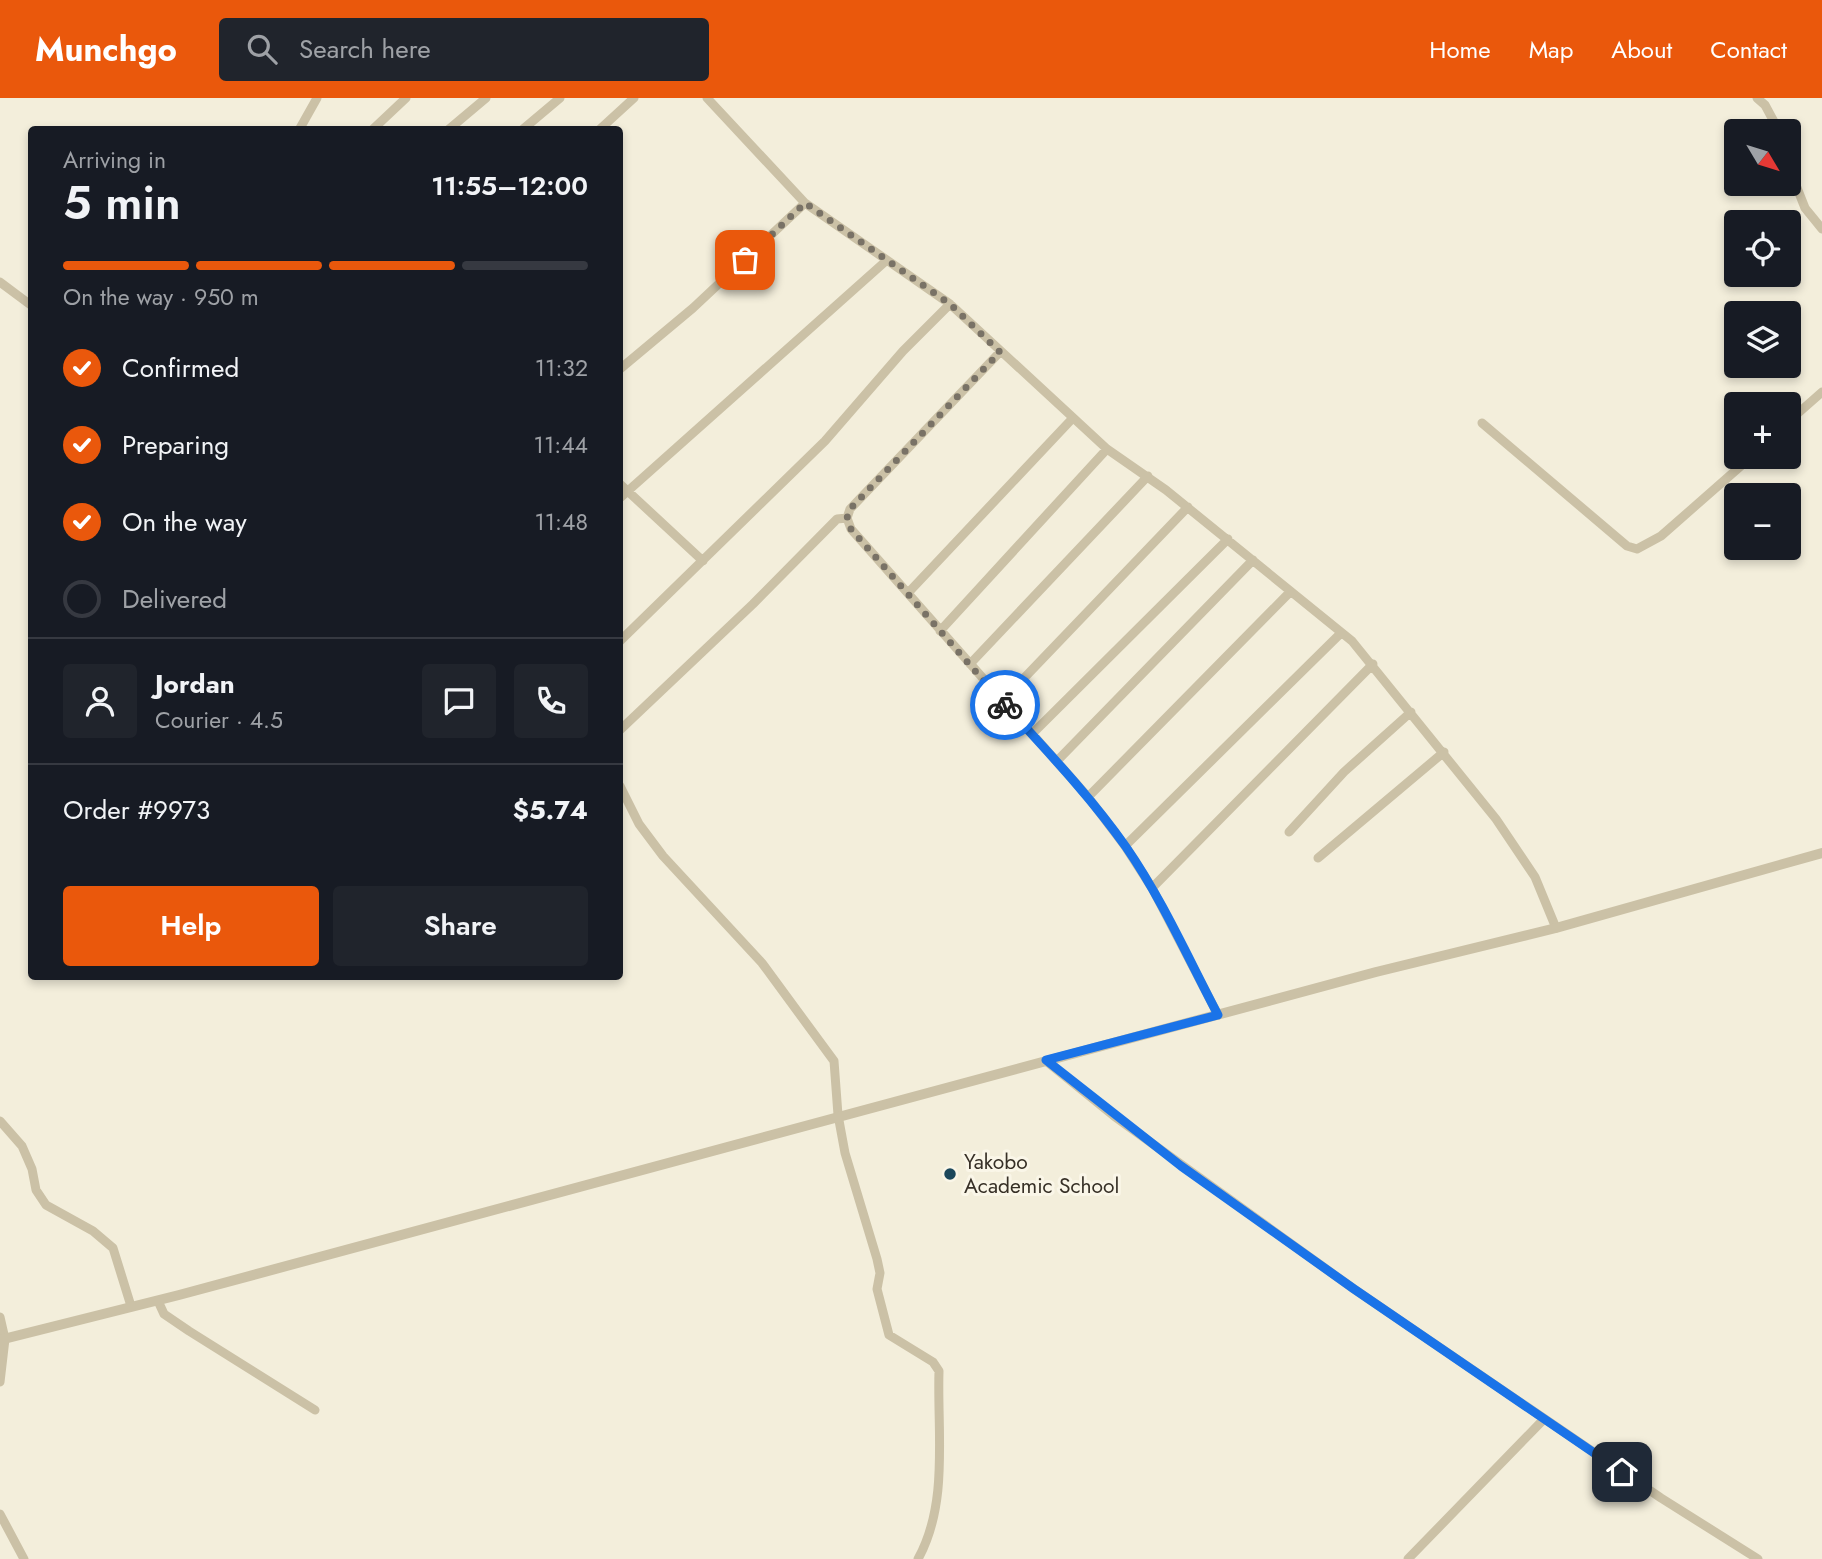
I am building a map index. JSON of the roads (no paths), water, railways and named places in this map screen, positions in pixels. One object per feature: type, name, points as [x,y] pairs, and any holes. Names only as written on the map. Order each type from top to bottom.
[{"type":"street","points":[[301,126],[317,98]]},
{"type":"street","points":[[376,126],[406,98]]},
{"type":"street","points":[[453,126],[486,98]]},
{"type":"street","points":[[527,126],[560,98]]},
{"type":"street","points":[[603,126],[634,98]]},
{"type":"street","points":[[707,98],[805,203],[950,304],[1071,419],[1228,539],[1373,664],[1444,752],[1528,865],[1556,928]]},
{"type":"street","points":[[1758,98],[1773,119]]},
{"type":"street","points":[[1800,196],[1805,208],[1822,229]]},
{"type":"street","points":[[623,366],[693,308],[805,203]]},
{"type":"street","points":[[623,489],[887,260]]},
{"type":"street","points":[[0,282],[28,303]]},
{"type":"street","points":[[623,638],[825,441],[903,351],[950,304]]},
{"type":"street","points":[[1000,352],[850,509],[847,518],[851,529],[1057,761],[1125,846],[1152,888],[1218,1015]]},
{"type":"street","points":[[1801,411],[1822,392]]},
{"type":"street","points":[[908,593],[1071,419]]},
{"type":"street","points":[[1482,423],[1627,546],[1637,548],[1661,536],[1737,469]]},
{"type":"street","points":[[940,631],[1107,449]]},
{"type":"street","points":[[970,664],[1148,476]]},
{"type":"street","points":[[623,491],[703,561]]},
{"type":"street","points":[[1002,701],[1188,507]]},
{"type":"street","points":[[623,727],[753,604],[837,519],[847,518]]},
{"type":"street","points":[[1032,734],[1228,539]]},
{"type":"street","points":[[1057,761],[1253,560]]},
{"type":"street","points":[[1088,797],[1290,592]]},
{"type":"street","points":[[1125,846],[1340,633]]},
{"type":"street","points":[[1152,888],[1373,664]]},
{"type":"street","points":[[1289,832],[1344,772],[1411,712]]},
{"type":"street","points":[[1318,858],[1444,752]]},
{"type":"street","points":[[623,792],[639,824],[663,856],[762,963],[826,1048],[837,1073],[838,1115],[845,1153],[877,1259],[880,1273],[877,1289],[889,1335],[933,1362],[939,1371],[939,1487],[924,1548],[918,1559]]},
{"type":"street","points":[[2,1340],[158,1301],[838,1115],[1556,928],[1822,853]]},
{"type":"street","points":[[1046,1060],[1181,1166],[1544,1419],[1758,1559]]},
{"type":"street","points":[[0,1121],[22,1146],[32,1169],[36,1190],[46,1205],[93,1231],[113,1248],[131,1306]]},
{"type":"street","points":[[158,1301],[164,1314],[315,1410]]},
{"type":"street","points":[[0,1317],[0,1382]]},
{"type":"street","points":[[1408,1559],[1544,1419]]},
{"type":"street","points":[[0,1514],[24,1559]]},
{"type":"place","name":"Yakobo Academic School","points":[[950,1174]]}]
